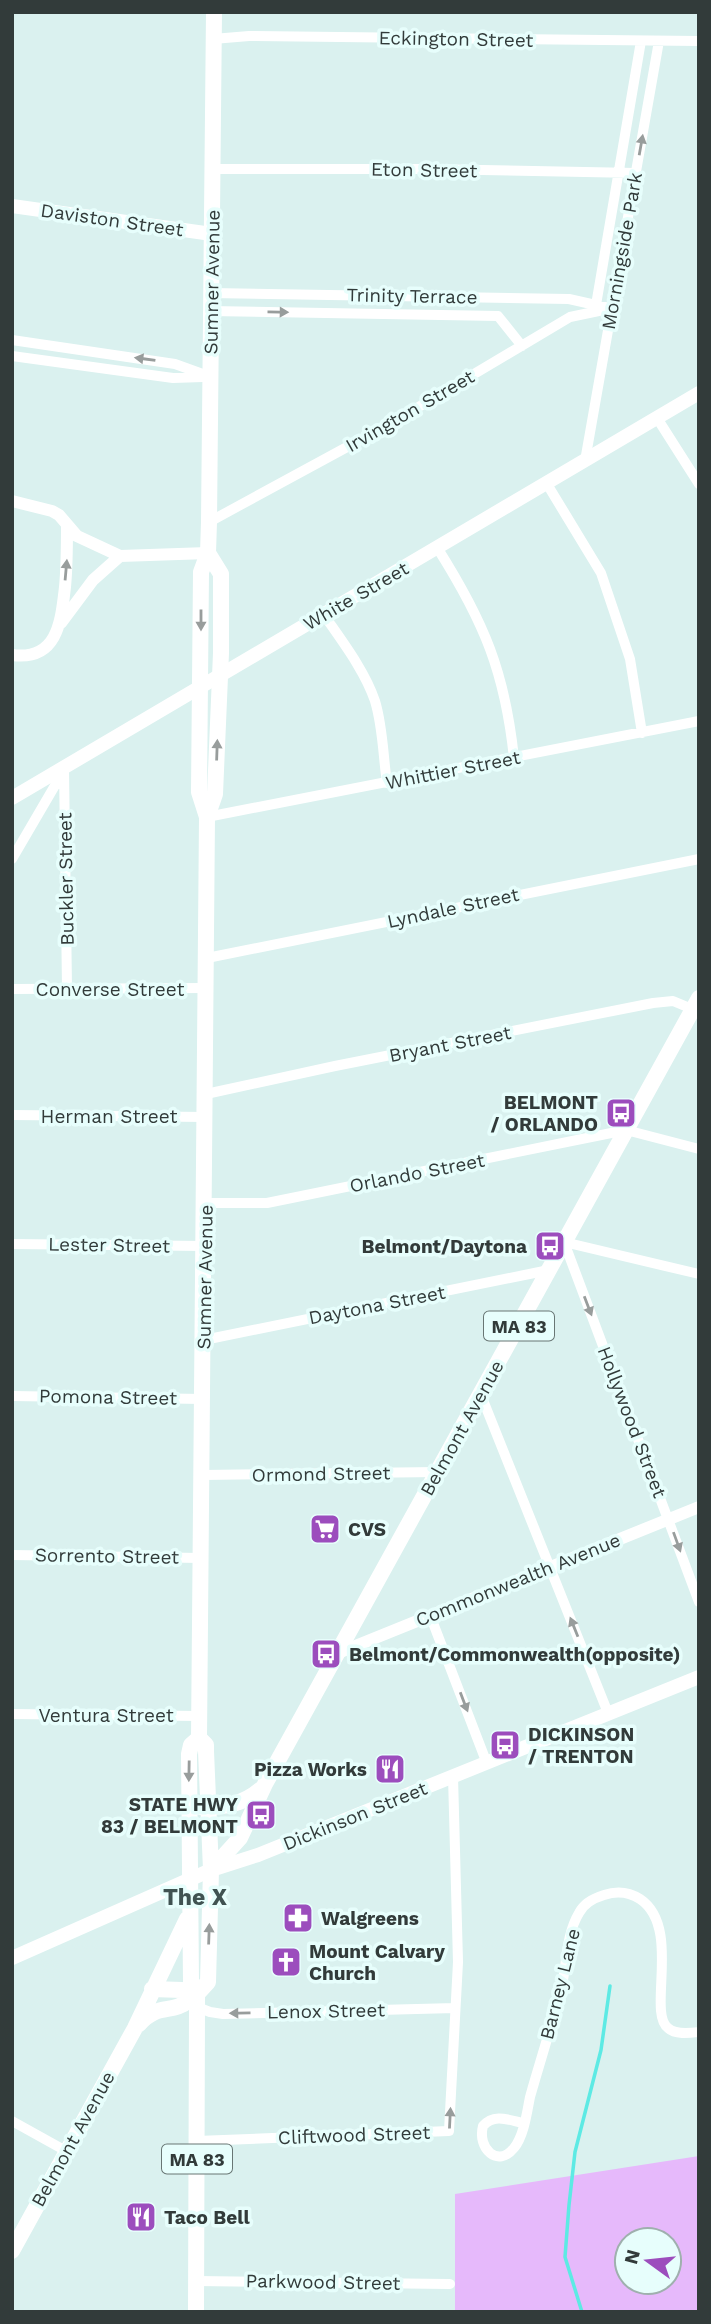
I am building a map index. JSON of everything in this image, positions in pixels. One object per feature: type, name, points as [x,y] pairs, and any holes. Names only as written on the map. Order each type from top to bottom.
[{"type":"main road","name":"Sumner Avenue","points":[[194,2000],[208,1982],[211,1870],[206,1745],[199,1738],[207,817],[199,793],[201,572],[208,553],[209,522],[214,12]]},
{"type":"main road","name":"Daviston Street","points":[[12,206],[212,234]]},
{"type":"main road","name":"White Street","points":[[12,798],[699,393]]},
{"type":"main road","name":"Sumner Avenue","points":[[207,817],[215,794],[220,674],[220,573],[208,553]]},
{"type":"main road","name":"Belmont Avenue","points":[[211,1870],[240,1838],[265,1784],[626,1130],[697,1007]]},
{"type":"main road","name":"Dickinson Street","points":[[12,1958],[211,1870],[258,1855],[699,1677]]},
{"type":"main road","name":"Sumner Avenue","points":[[196,2312],[197,2141],[188,1808],[189,1754],[191,1745],[199,1738]]},
{"type":"main road","name":"Belmont Avenue","points":[[188,1808],[235,1805],[249,1799],[265,1784]]},
{"type":"main road","name":"Belmont Avenue","points":[[12,2250],[135,2028],[189,1914]]},
{"type":"main road","points":[[152,1989],[182,1990],[194,2000]]},
{"type":"main road","name":"Belmont Avenue","points":[[135,2028],[155,2010],[180,2007],[194,2000]]},
{"type":"street","name":"Eckington Street","points":[[213,39],[249,36],[699,41]]},
{"type":"street","name":"Morningside Park","points":[[596,305],[641,41]]},
{"type":"street","name":"Morningside Park","points":[[584,461],[659,41]]},
{"type":"street","name":"Eton Street","points":[[213,169],[636,173]]},
{"type":"street","name":"Trinity Terrace","points":[[211,293],[569,299],[613,309]]},
{"type":"street","points":[[498,316],[499,298]]},
{"type":"street","name":"Irvington Street","points":[[209,522],[395,421],[570,317],[613,309]]},
{"type":"street","name":"Trinity Terrace","points":[[209,311],[498,316],[522,346]]},
{"type":"street","points":[[12,340],[175,364],[211,377]]},
{"type":"street","points":[[12,356],[173,379],[211,377]]},
{"type":"street","points":[[657,418],[699,484]]},
{"type":"street","points":[[547,484],[601,573],[630,659],[642,733]]},
{"type":"street","points":[[12,501],[48,510],[58,515],[84,540],[120,555],[208,553]]},
{"type":"street","points":[[61,623],[67,525]]},
{"type":"street","points":[[438,549],[467,595],[494,656],[509,714],[514,758]]},
{"type":"street","points":[[12,655],[27,656],[53,640],[61,623],[88,587],[120,555]]},
{"type":"street","points":[[324,615],[374,699],[387,783]]},
{"type":"street","name":"Whittier Street","points":[[207,817],[699,721]]},
{"type":"street","points":[[12,859],[64,769]]},
{"type":"street","name":"Buckler Street","points":[[64,769],[67,988]]},
{"type":"street","name":"Lyndale Street","points":[[207,958],[699,859]]},
{"type":"street","name":"Converse Street","points":[[12,989],[207,988]]},
{"type":"street","name":"Bryant Street","points":[[206,1094],[653,1003],[673,1001],[697,1007]]},
{"type":"street","name":"Herman Street","points":[[12,1115],[206,1116]]},
{"type":"street","points":[[626,1130],[699,1149]]},
{"type":"street","name":"Orlando Street","points":[[205,1203],[267,1203],[626,1130]]},
{"type":"street","points":[[564,1242],[699,1274]]},
{"type":"street","name":"Hollywood Street","points":[[564,1242],[699,1602]]},
{"type":"street","name":"Lester Street","points":[[12,1244],[205,1246]]},
{"type":"street","name":"Daytona Street","points":[[204,1340],[549,1270]]},
{"type":"street","points":[[481,1395],[608,1713]]},
{"type":"street","name":"Pomona Street","points":[[12,1396],[204,1399]]},
{"type":"street","name":"Ormond Street","points":[[203,1475],[439,1472]]},
{"type":"street","name":"Commonwealth Avenue","points":[[338,1653],[699,1507]]},
{"type":"street","name":"Sorrento Street","points":[[12,1555],[201,1558]]},
{"type":"street","points":[[430,1615],[486,1761]]},
{"type":"street","name":"Ventura Street","points":[[12,1714],[199,1716]]},
{"type":"street","name":"Cliftwood Street","points":[[197,2141],[449,2131],[458,1962],[453,1776]]},
{"type":"street","name":"Barney Lane","points":[[523,2123],[497,2118],[488,2120],[482,2129],[481,2144],[486,2151],[494,2155],[507,2154],[517,2143],[523,2123],[556,2008],[572,1932],[580,1910],[592,1899],[611,1893],[624,1893],[635,1896],[649,1907],[659,1927],[662,1943],[661,2000],[666,2028],[676,2032],[699,2032]]},
{"type":"street","name":"Lenox Street","points":[[194,2000],[223,2014],[455,2008]]},
{"type":"street","points":[[12,2121],[66,2151]]},
{"type":"street","name":"Parkwood Street","points":[[196,2281],[450,2284]]},
{"type":"shaded area","points":[[699,2156],[699,2312],[455,2312],[455,2194]]},
{"type":"waterway","points":[[582,2312],[565,2257],[569,2205],[575,2152],[601,2050],[610,1986]]},
{"type":"place","name":"BELMONT / ORLANDO","points":[[621,1113]]},
{"type":"place","name":"Belmont/Daytona","points":[[550,1246]]},
{"type":"place","name":"CVS","points":[[325,1529]]},
{"type":"place","name":"Belmont/Commonwealth(opposite)","points":[[326,1654]]},
{"type":"place","name":"DICKINSON / TRENTON","points":[[505,1745]]},
{"type":"place","name":"Pizza Works","points":[[390,1769]]},
{"type":"place","name":"STATE HWY 83 / BELMONT","points":[[261,1815]]},
{"type":"place","name":"Walgreens","points":[[298,1918]]},
{"type":"place","name":"Mount Calvary Church","points":[[286,1962]]},
{"type":"place","name":"Taco Bell","points":[[141,2217]]},
{"type":"district","name":"The X","points":[[195,1897]]}]
